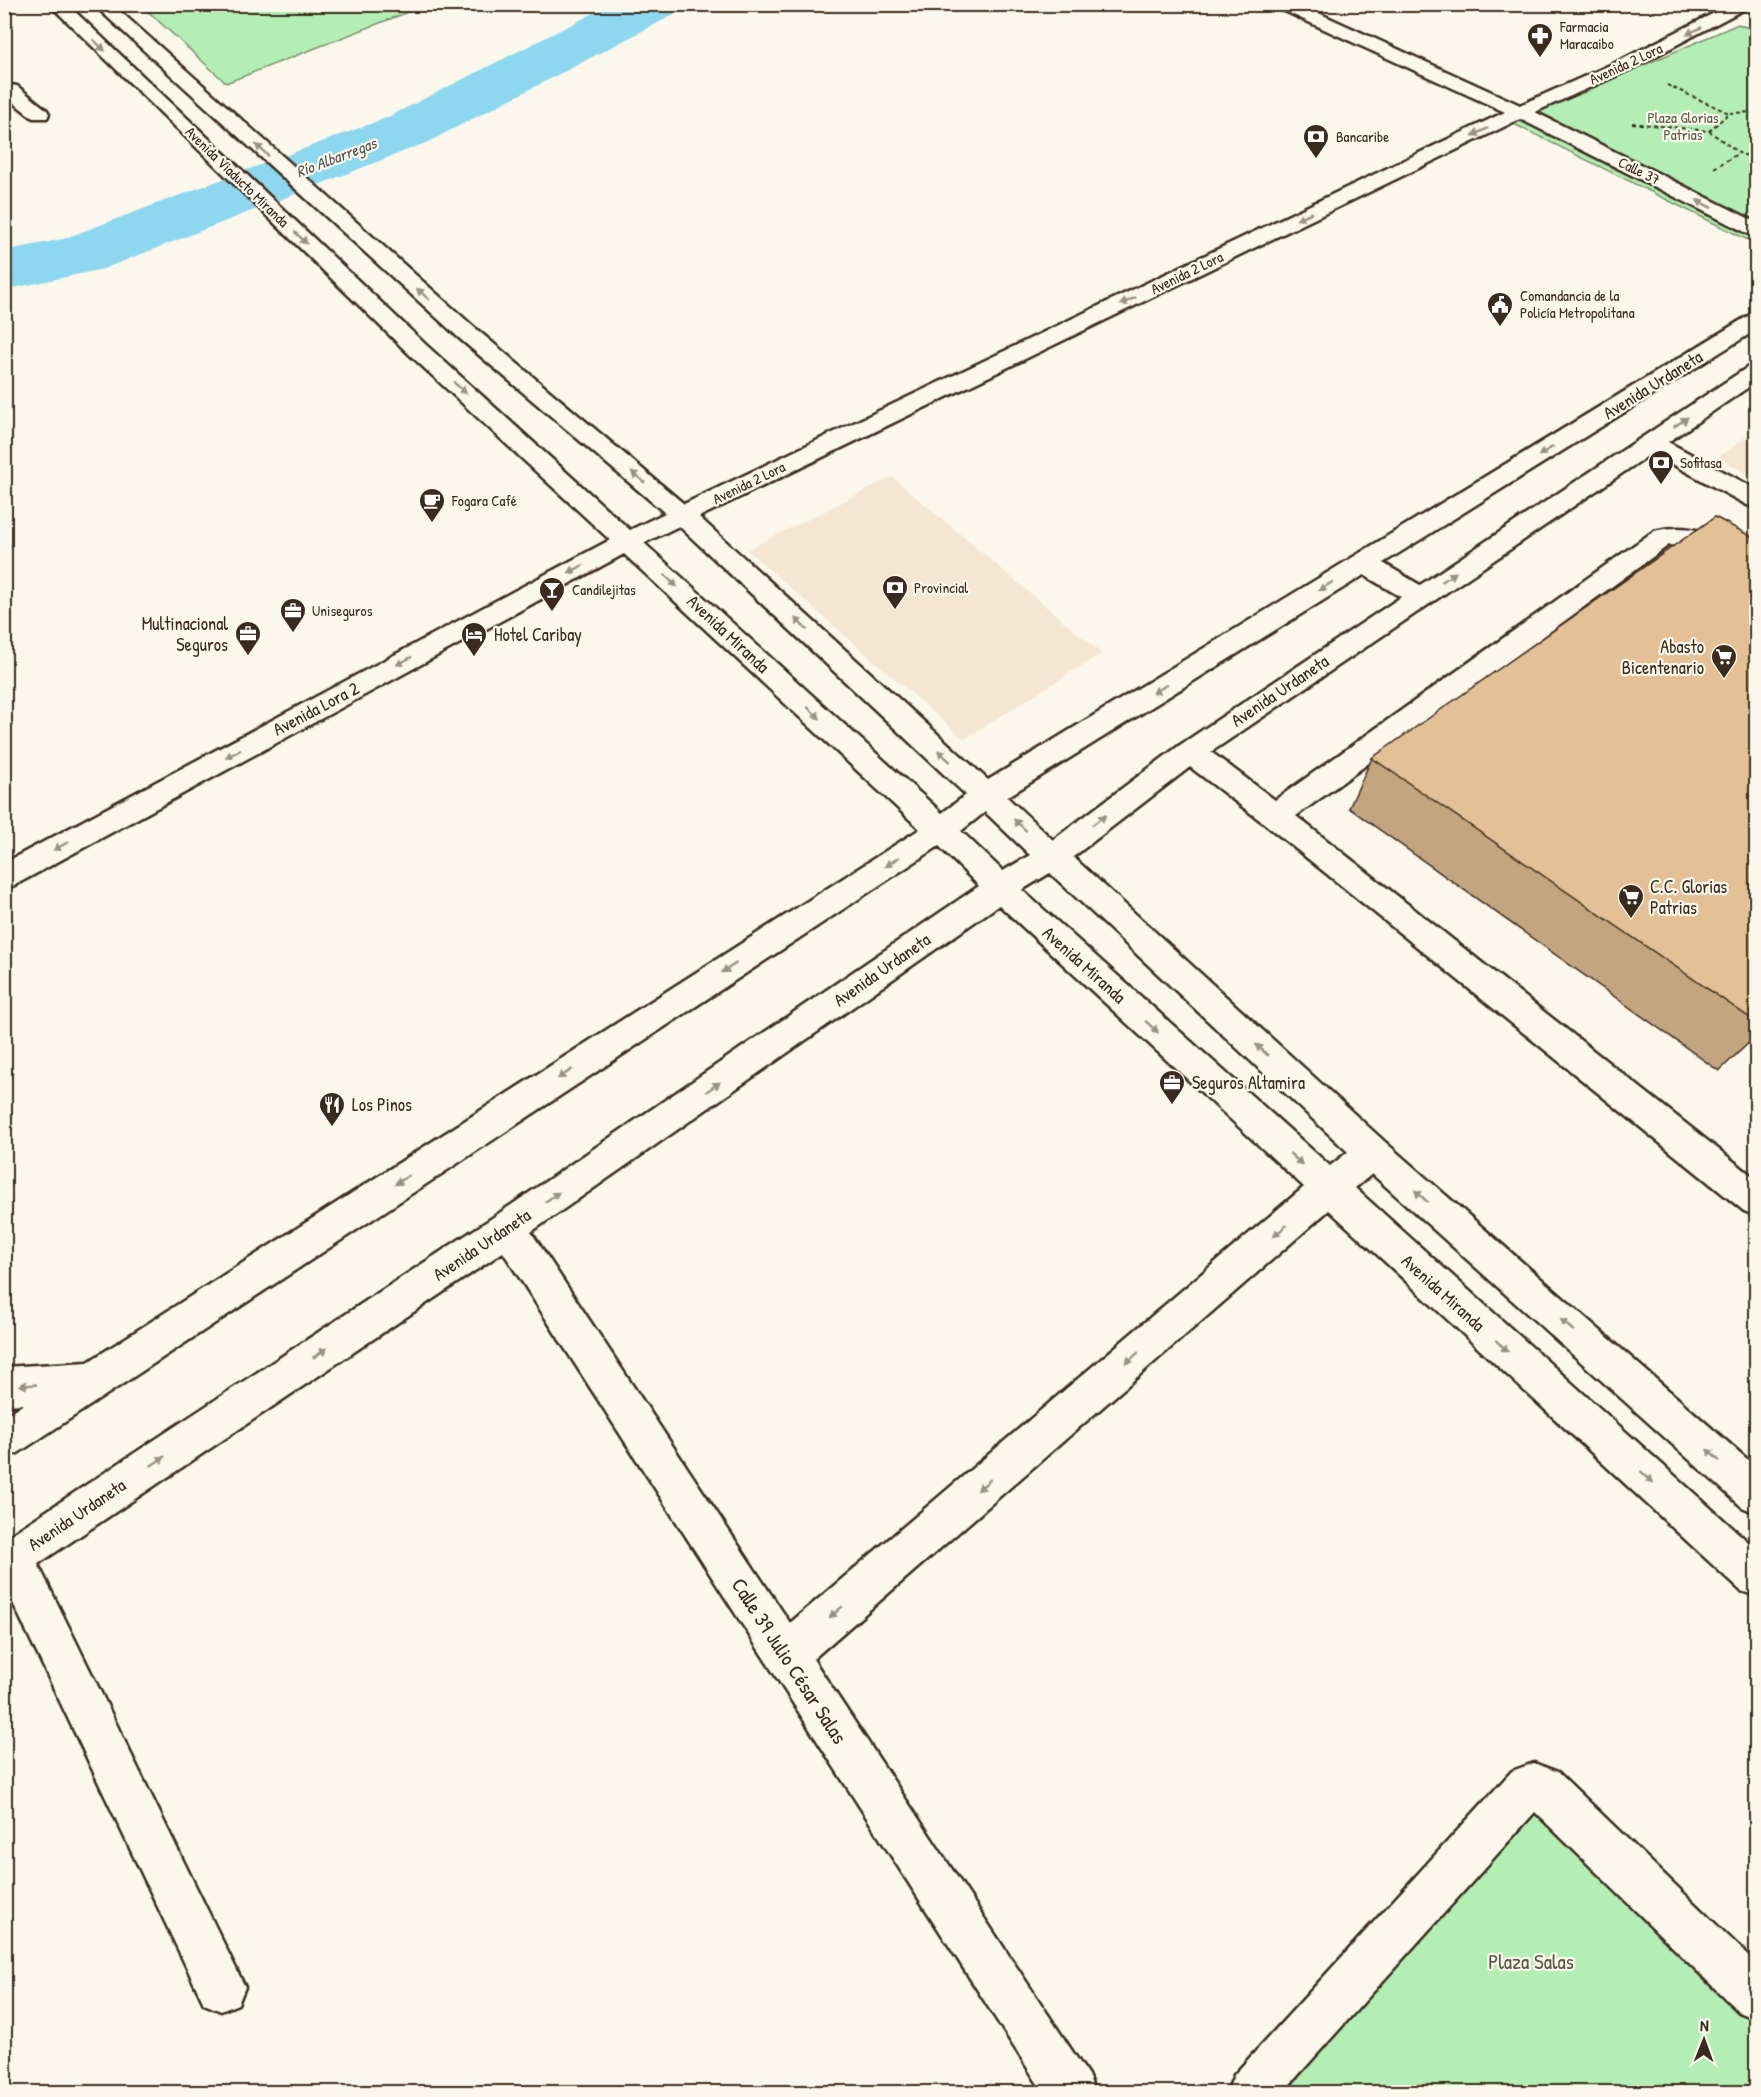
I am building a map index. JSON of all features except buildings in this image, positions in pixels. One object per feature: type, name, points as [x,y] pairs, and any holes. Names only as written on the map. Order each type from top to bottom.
[{"type":"street","name":"Avenida Viaducto Miranda","points":[[57,4],[417,349]]},
{"type":"street","name":"Avenida Viaducto Miranda","points":[[101,4],[466,333],[682,515]]},
{"type":"street","name":"Calle 37","points":[[1284,4],[1520,112],[1756,230]]},
{"type":"street","name":"Avenida 2 Lora","points":[[628,541],[1520,112],[1623,66],[1746,4]]},
{"type":"street","points":[[4,89],[11,90],[40,114]]},
{"type":"street","name":"Avenida Urdaneta","points":[[9,1560],[508,1228],[1000,888],[1053,856],[1190,752],[1420,597],[1618,440],[1756,321]]},
{"type":"street","name":"Avenida Miranda","points":[[417,349],[628,541],[941,830],[1000,888],[1328,1189],[1756,1576]]},
{"type":"street","name":"Avenida Urdaneta","points":[[4,1439],[941,830],[987,795],[1364,563],[1756,372]]},
{"type":"street","points":[[1618,440],[1756,499]]},
{"type":"street","points":[[682,515],[1373,1153],[1756,1494]]},
{"type":"street","points":[[1275,816],[1663,537],[1688,536],[1708,541],[1725,548],[1756,570]]},
{"type":"street","name":"Avenida Lora 2","points":[[4,877],[628,541]]},
{"type":"street","points":[[1364,563],[1420,597]]},
{"type":"street","points":[[1190,752],[1275,816],[1756,1200]]},
{"type":"street","points":[[784,1655],[1373,1153]]},
{"type":"street","name":"Calle 39 Julio César Salas","points":[[508,1228],[784,1655],[1071,2092]]},
{"type":"street","points":[[4,1386],[93,1381]]},
{"type":"street","points":[[9,1560],[221,1987]]},
{"type":"street","points":[[1251,2092],[1528,1786],[1534,1785],[1542,1788],[1756,1995]]},
{"type":"path","points":[[1623,66],[1729,112],[1756,112]]},
{"type":"path","points":[[1729,112],[1709,131],[1739,153],[1756,159]]},
{"type":"shaded area","points":[[1756,429],[1756,480],[1719,457]]},
{"type":"shaded area","points":[[892,477],[1102,653],[964,739],[747,550]]},
{"type":"green space","points":[[141,5],[426,5],[226,83]]},
{"type":"green space","name":"Plaza Glorias Patrias","points":[[1738,24],[1756,31],[1756,244],[1512,123]]},
{"type":"green space","name":"Plaza Salas","points":[[1525,1766],[1756,2009],[1756,2092],[1253,2092]]},
{"type":"waterway","name":"Río Albarregas","points":[[4,271],[80,255],[407,130],[654,4]]},
{"type":"place","name":"Farmacia Maracaibo","points":[[1540,59]]},
{"type":"place","name":"Bancaribe","points":[[1316,160]]},
{"type":"place","name":"Comandancia de la Policía Metropolitana","points":[[1500,328]]},
{"type":"place","name":"Sofitasa","points":[[1661,486]]},
{"type":"place","name":"Fogara Café","points":[[432,524]]},
{"type":"place","name":"Provincial","points":[[895,611]]},
{"type":"place","name":"Candilejitas","points":[[552,613]]},
{"type":"place","name":"Uniseguros","points":[[293,634]]},
{"type":"place","name":"Multinacional Seguros","points":[[248,657]]},
{"type":"place","name":"Hotel Caribay","points":[[474,658]]},
{"type":"place","name":"Abasto Bicentenario","points":[[1724,680]]},
{"type":"place","name":"C.C. Glorias Patrias","points":[[1631,920]]},
{"type":"place","name":"Seguros Altamira","points":[[1172,1106]]},
{"type":"place","name":"Los Pinos","points":[[332,1128]]}]
